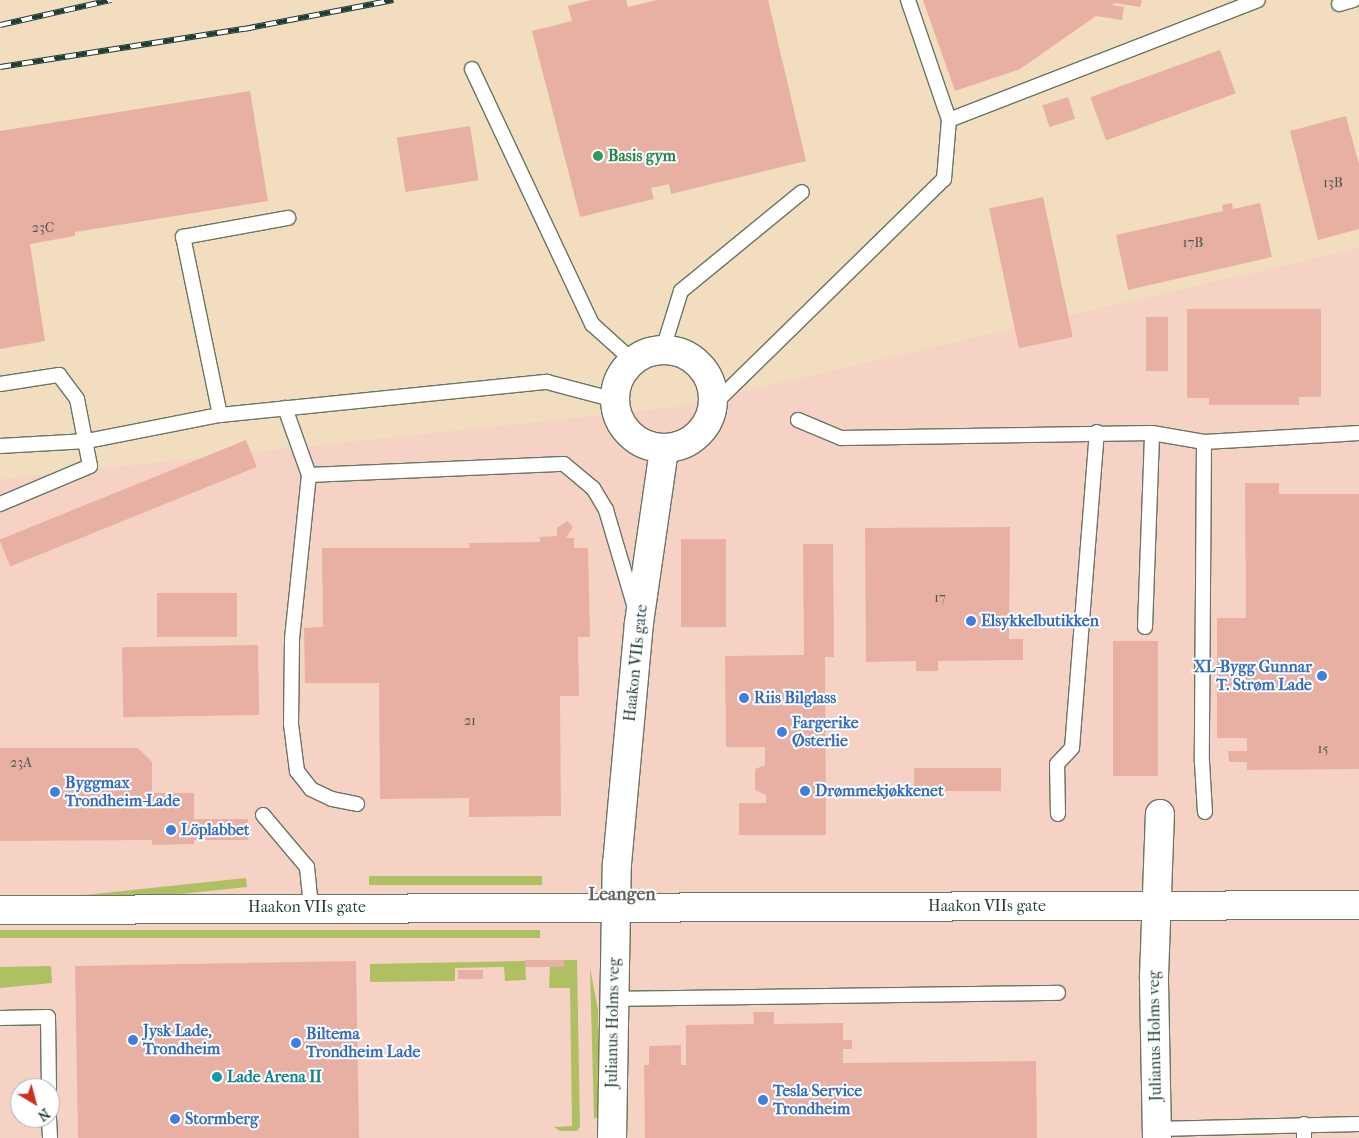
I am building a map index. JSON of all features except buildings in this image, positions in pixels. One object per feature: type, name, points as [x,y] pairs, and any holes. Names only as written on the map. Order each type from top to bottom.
[{"type":"main road","points":[[663,349],[687,356],[706,372],[713,388],[714,404],[710,419],[691,441],[664,449],[649,446],[625,429],[615,400],[617,385],[633,361],[647,352],[663,349]]},
{"type":"main road","name":"Haakon VIIs gate","points":[[615,907],[639,623],[664,449]]},
{"type":"main road","name":"Julianus Holms veg","points":[[1157,1133],[1154,944],[1160,814]]},
{"type":"main road","name":"Haakon VIIs gate","points":[[0,910],[311,907],[1359,905]]},
{"type":"main road","name":"Julianus Holms veg","points":[[612,1138],[615,907]]},
{"type":"lane","points":[[714,404],[944,180],[949,120],[908,0]]},
{"type":"lane","points":[[949,120],[1258,0]]},
{"type":"lane","points":[[1339,4],[1353,0]]},
{"type":"lane","points":[[472,69],[592,324],[633,361]]},
{"type":"lane","points":[[663,349],[681,290],[802,192]]},
{"type":"lane","points":[[220,415],[183,237],[288,218]]},
{"type":"lane","points":[[0,384],[59,375],[77,399],[87,441],[90,466],[0,504]]},
{"type":"lane","points":[[0,446],[87,441],[220,415],[546,382],[615,400]]},
{"type":"lane","points":[[285,408],[310,475],[292,639],[291,724],[297,772],[311,789],[332,799],[357,804]]},
{"type":"lane","points":[[798,420],[841,438],[1096,432],[1152,433],[1204,442],[1359,433]]},
{"type":"lane","points":[[1058,814],[1056,764],[1072,748],[1096,432]]},
{"type":"lane","points":[[1145,627],[1152,433]]},
{"type":"lane","points":[[1204,442],[1202,762],[1205,812]]},
{"type":"lane","points":[[310,475],[564,464],[593,488],[606,510],[639,623]]},
{"type":"lane","points":[[263,815],[307,867],[311,907]]},
{"type":"lane","points":[[613,999],[1058,994]]},
{"type":"lane","points":[[0,1018],[48,1017],[49,1078]]},
{"type":"lane","name":"Julianus Holms veg","points":[[1157,1133],[1304,1131],[1359,1124]]},
{"type":"shaded area","points":[[1359,248],[1359,1138],[0,1138],[0,479],[676,407]]},
{"type":"green space","points":[[369,876],[542,876],[542,885],[369,885]]},
{"type":"green space","points":[[246,878],[247,887],[2,913],[1,904]]},
{"type":"green space","points":[[0,930],[540,930],[540,938],[0,938]]},
{"type":"green space","points":[[564,960],[577,960],[580,1127],[577,1131],[560,1131],[554,1127],[572,1126],[570,988],[549,988],[550,967],[564,967]]},
{"type":"green space","points":[[525,961],[526,980],[505,981],[504,967],[455,968],[455,981],[370,982],[370,964]]},
{"type":"green space","points":[[51,966],[52,983],[0,988],[0,967]]},
{"type":"green space","points":[[590,968],[598,1010],[599,1116],[594,1119]]},
{"type":"railway","points":[[0,25],[111,0]]},
{"type":"railway","points":[[0,67],[244,29],[393,0]]},
{"type":"place","name":"Basis gym","points":[[598,156]]},
{"type":"place","name":"Elsykkelbutikken","points":[[971,621]]},
{"type":"place","name":"XL-Bygg Gunnar T. Strøm Lade","points":[[1322,676]]},
{"type":"place","name":"Riis Bilglass","points":[[744,698]]},
{"type":"place","name":"Fargerike Østerlie","points":[[782,732]]},
{"type":"place","name":"Drømmekjøkkenet","points":[[805,791]]},
{"type":"place","name":"Byggmax Trondheim-Lade","points":[[55,792]]},
{"type":"place","name":"Löplabbet","points":[[171,830]]},
{"type":"place","name":"Jysk Lade, Trondheim","points":[[133,1040]]},
{"type":"place","name":"Biltema Trondheim Lade","points":[[296,1043]]},
{"type":"place","name":"Lade Arena II","points":[[217,1077]]},
{"type":"place","name":"Tesla Service Trondheim","points":[[763,1100]]},
{"type":"place","name":"Stormberg","points":[[175,1119]]},
{"type":"district","name":"Leangen","points":[[622,895]]}]
